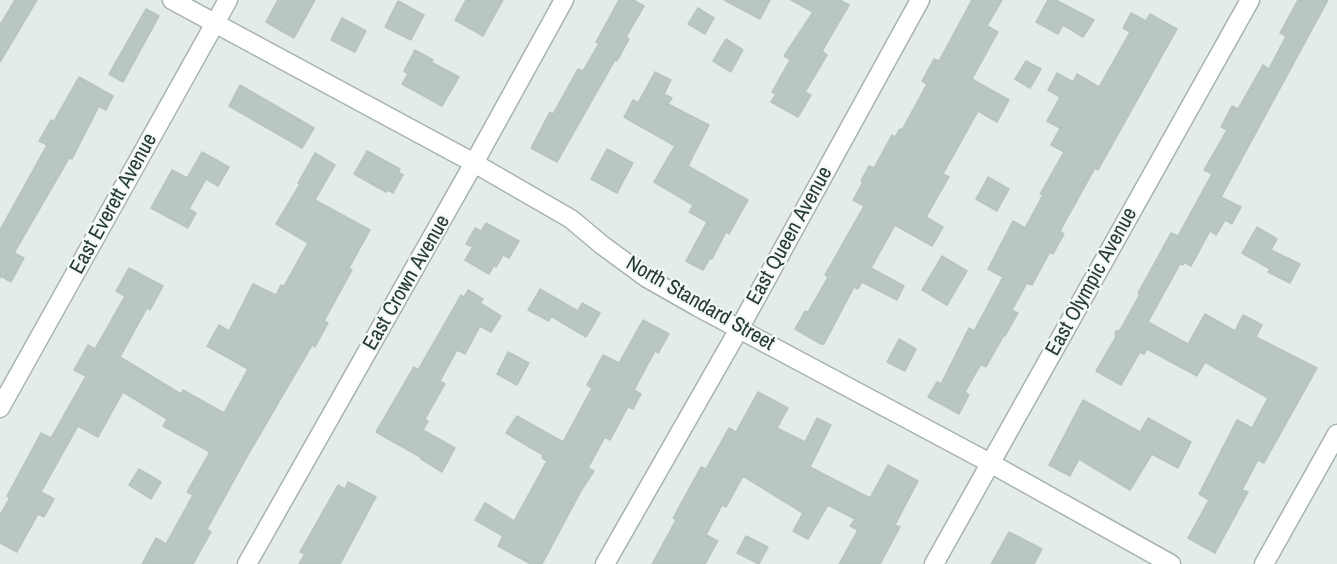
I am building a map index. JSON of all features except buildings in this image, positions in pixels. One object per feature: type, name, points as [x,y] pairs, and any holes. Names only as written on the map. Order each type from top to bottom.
[{"type":"street","name":"North Standard Street","points":[[172,0],[474,163],[571,219],[647,278],[990,463],[1171,564]]},
{"type":"street","name":"East Everett Avenue","points":[[0,408],[228,0]]},
{"type":"street","name":"East Crown Avenue","points":[[247,564],[564,0]]},
{"type":"street","name":"East Queen Avenue","points":[[605,564],[739,329],[920,0]]},
{"type":"street","name":"East Olympic Avenue","points":[[934,564],[1250,0]]},
{"type":"street","points":[[1264,564],[1337,434]]}]
